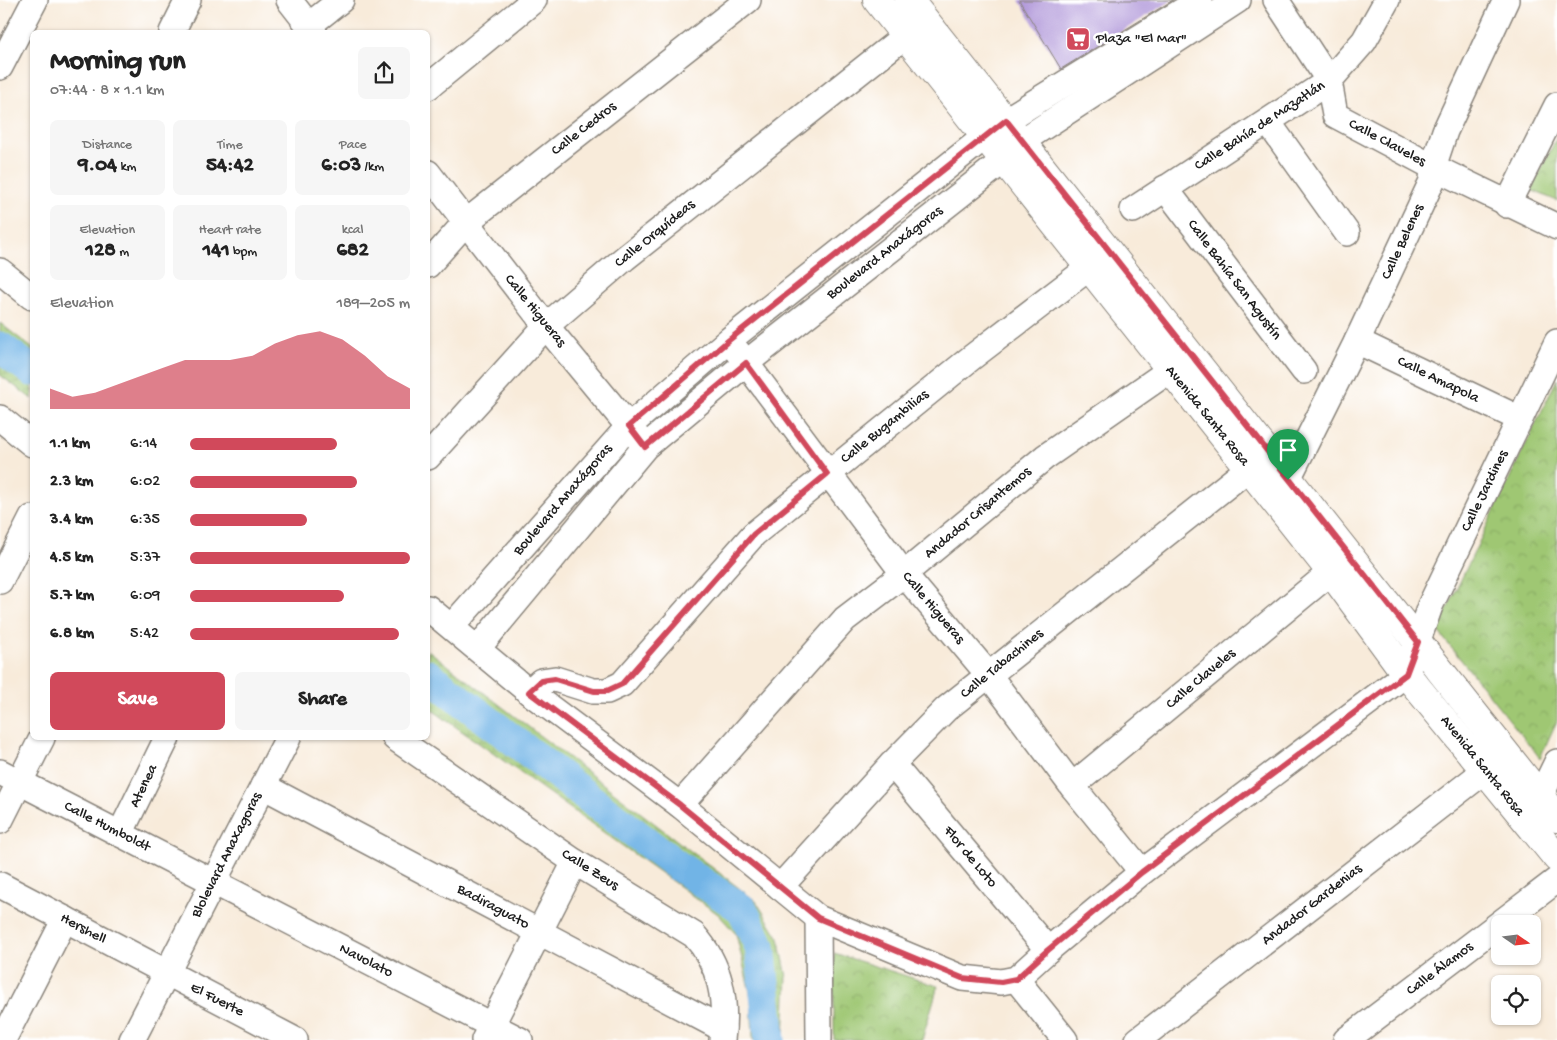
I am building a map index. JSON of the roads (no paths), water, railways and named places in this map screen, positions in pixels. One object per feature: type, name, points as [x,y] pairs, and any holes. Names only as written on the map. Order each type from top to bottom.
[{"type":"main road","name":"Avenida Santa Rosa","points":[[877,0],[913,19],[1004,140],[1288,480],[1557,818]]},
{"type":"main road","name":"Avenida Santa Rosa","points":[[1004,140],[1090,268],[1331,572],[1406,674],[1557,858]]},
{"type":"street","points":[[0,67],[35,0]]},
{"type":"street","points":[[173,30],[188,0]]},
{"type":"street","points":[[289,0],[311,29],[341,0]]},
{"type":"street","points":[[430,85],[534,0]]},
{"type":"street","name":"Calle Cedros","points":[[430,263],[465,223],[748,0]]},
{"type":"street","name":"Boulevard Anaxágoras","points":[[452,626],[629,426],[729,340],[1200,0]]},
{"type":"street","name":"Boulevard Anaxágoras","points":[[478,648],[645,447],[746,363],[1004,140],[1238,0]]},
{"type":"street","name":"Calle Claveles","points":[[1276,0],[1329,80],[1335,115],[1507,205],[1557,227]]},
{"type":"street","name":"Calle Bahía de Mazatlán","points":[[1133,210],[1329,80],[1364,41],[1386,0]]},
{"type":"street","name":"Calle Belenes","points":[[1288,480],[1357,341],[1432,181],[1433,167],[1446,131],[1506,0]]},
{"type":"street","name":"Calle Orquídeas","points":[[430,455],[546,326],[913,19]]},
{"type":"street","points":[[1507,205],[1557,105]]},
{"type":"street","points":[[1268,122],[1347,233]]},
{"type":"street","name":"Calle Higueras","points":[[430,176],[546,326],[645,447]]},
{"type":"street","name":"Calle Bahía San Agustín","points":[[1165,188],[1304,371]]},
{"type":"street","name":"Calle Bugambilias","points":[[529,692],[541,681],[555,679],[594,691],[607,691],[622,684],[754,534],[971,358],[1090,268]]},
{"type":"street","points":[[0,271],[30,294]]},
{"type":"street","name":"Calle Higueras","points":[[729,340],[827,474],[904,574],[988,674],[1072,786],[1142,872]]},
{"type":"street","name":"Calle Amapola","points":[[1357,341],[1520,419]]},
{"type":"street","name":"Calle Jardines","points":[[1418,642],[1430,606],[1557,342]]},
{"type":"street","name":"Andador Crisantemos","points":[[680,805],[812,657],[828,634],[904,574],[1045,457],[1170,370]]},
{"type":"street","points":[[0,418],[30,442]]},
{"type":"street","name":"Calle Tabachines","points":[[780,888],[892,764],[946,709],[1249,468]]},
{"type":"street","points":[[0,581],[30,522]]},
{"type":"street","name":"Calle Claveles","points":[[1072,786],[1331,572]]},
{"type":"street","points":[[430,610],[529,692],[680,805],[818,918],[962,978],[1001,982],[1016,979],[1142,872],[1406,674],[1418,642]]},
{"type":"street","points":[[0,821],[10,777],[40,740]]},
{"type":"street","name":"Atenea","points":[[120,834],[166,740]]},
{"type":"street","name":"Blolevard Anaxagoras","points":[[132,1040],[287,740]]},
{"type":"street","name":"Calle Zeus","points":[[398,740],[576,862],[694,935],[703,945],[716,968],[720,985],[723,1034]]},
{"type":"street","points":[[1540,797],[1557,762]]},
{"type":"street","name":"Flor de Loto","points":[[892,764],[1048,950]]},
{"type":"street","name":"Andador Gardenias","points":[[1138,1040],[1486,770]]},
{"type":"street","name":"Calle Humboldt","points":[[10,777],[213,882]]},
{"type":"street","name":"Badiraguato","points":[[263,786],[540,932],[723,1034]]},
{"type":"street","points":[[488,1033],[576,862]]},
{"type":"street","name":"Calle Álamos","points":[[1346,1040],[1557,880]]},
{"type":"street","name":"Navolato","points":[[213,882],[488,1033],[520,1040]]},
{"type":"street","name":"Hershell","points":[[0,885],[166,974]]},
{"type":"street","points":[[818,918],[819,1040]]},
{"type":"street","points":[[2,1040],[64,919]]},
{"type":"street","name":"El Fuerte","points":[[166,974],[295,1040]]},
{"type":"street","points":[[1016,979],[1065,1040]]},
{"type":"waterway","points":[[0,347],[30,370]]},
{"type":"waterway","points":[[430,677],[678,866],[742,909],[760,947],[770,1040]]},
{"type":"place","name":"Plaza \"El Mar\"","points":[[1078,39]]}]
